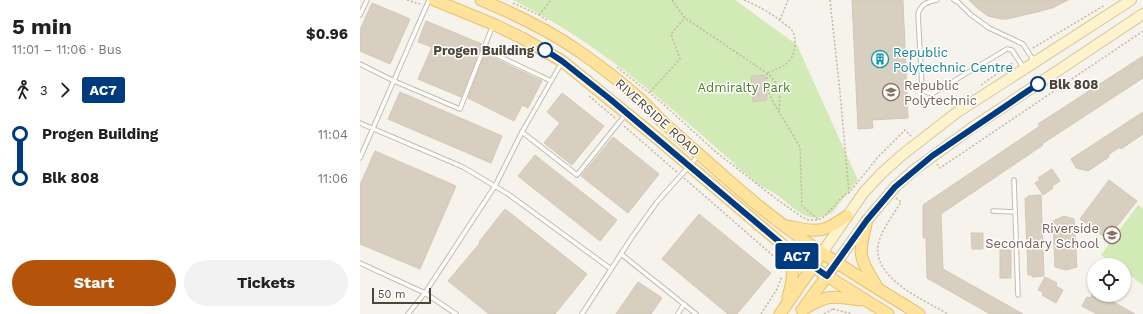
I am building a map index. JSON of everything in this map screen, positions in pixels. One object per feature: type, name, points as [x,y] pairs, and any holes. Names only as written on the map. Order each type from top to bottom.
[{"type":"main road","name":"RIVERSIDE ROAD","points":[[434,0],[493,24],[522,38],[562,61],[784,246],[813,267],[888,314]]},
{"type":"main road","name":"RIVERSIDE ROAD","points":[[481,0],[507,11],[580,51],[640,98],[665,123],[783,226],[822,253],[919,314]]},
{"type":"main road","points":[[782,311],[864,192],[902,155],[956,113],[1131,0]]},
{"type":"main road","points":[[801,312],[867,220],[895,187],[932,156],[1143,14]]},
{"type":"main road","points":[[783,226],[812,230],[822,229],[847,216]]},
{"type":"main road","points":[[867,220],[861,256],[865,268],[878,289]]},
{"type":"main road","points":[[782,311],[793,281],[790,257],[784,246]]},
{"type":"main road","points":[[801,312],[818,300],[831,296],[867,301]]},
{"type":"lane","points":[[360,15],[367,0]]},
{"type":"lane","points":[[360,158],[429,0]]},
{"type":"lane","points":[[937,0],[924,4],[920,8],[918,14],[922,87],[924,91],[932,94],[1007,49],[1012,50],[1024,68]]},
{"type":"lane","points":[[954,0],[989,28],[1023,44],[1034,62]]},
{"type":"lane","points":[[360,64],[394,81],[460,109],[493,24]]},
{"type":"lane","points":[[490,52],[550,81]]},
{"type":"lane","points":[[408,314],[425,293],[495,186],[522,132],[562,61]]},
{"type":"lane","points":[[522,132],[577,175],[626,113]]},
{"type":"lane","points":[[360,123],[463,167],[508,194],[611,269]]},
{"type":"lane","points":[[582,314],[657,202],[700,154]]},
{"type":"lane","points":[[1014,180],[1018,295]]},
{"type":"lane","points":[[993,211],[1015,212]]},
{"type":"lane","points":[[621,254],[696,314]]},
{"type":"lane","points":[[360,263],[425,293],[456,314]]},
{"type":"lane","points":[[678,314],[684,304]]},
{"type":"path","points":[[539,15],[551,0]]},
{"type":"path","points":[[672,0],[685,18],[767,73],[775,80],[780,91],[779,113]]},
{"type":"path","points":[[744,0],[762,8],[793,31],[795,38],[795,49],[789,63],[767,73]]},
{"type":"path","points":[[780,20],[788,0]]},
{"type":"path","points":[[830,0],[849,193]]},
{"type":"path","points":[[511,2],[551,22]]},
{"type":"path","points":[[1028,52],[1107,4]]},
{"type":"path","points":[[650,92],[680,59],[671,34],[685,18]]},
{"type":"path","points":[[940,168],[1143,31]]},
{"type":"path","points":[[618,67],[650,92],[716,152],[775,198],[802,217],[809,220],[818,220],[824,217],[844,195],[849,193],[878,157],[905,130],[911,136]]},
{"type":"path","points":[[767,73],[768,90],[779,113],[800,147],[802,206],[818,220]]},
{"type":"path","points":[[586,93],[778,260],[782,266],[782,269]]},
{"type":"path","points":[[901,202],[884,230],[878,244],[878,255],[883,268],[895,281],[948,314]]},
{"type":"path","points":[[761,314],[777,289],[783,275]]},
{"type":"path","points":[[824,314],[833,309],[852,314]]},
{"type":"green space","name":"Admiralty Park","points":[[513,0],[735,0],[797,45],[858,180],[832,213],[816,218],[802,214],[775,193],[756,183],[670,107],[610,60],[547,18]]},
{"type":"green space","points":[[1138,205],[1143,209],[1143,285],[1131,276],[1131,258],[1105,258],[1101,255]]},
{"type":"building","name":"Republic Polytechnic Centre","points":[[852,0],[903,0],[908,118],[872,120],[873,128],[858,129]]},
{"type":"building","points":[[969,0],[1068,0],[1052,8],[1007,19],[1001,19],[988,16]]},
{"type":"building","points":[[372,3],[410,19],[390,64],[360,51],[360,30]]},
{"type":"building","points":[[426,21],[482,44],[461,97],[418,79],[432,47],[418,42]]},
{"type":"building","points":[[485,54],[542,81],[528,108],[522,105],[514,121],[468,98]]},
{"type":"building","points":[[1143,56],[1143,78],[1042,144],[1043,145],[941,214],[943,269],[1023,314],[990,314],[927,278],[926,238],[923,238],[923,205],[1040,126],[1038,124]]},
{"type":"building","points":[[765,75],[767,100],[753,102],[751,76]]},
{"type":"building","points":[[400,92],[502,136],[491,163],[388,119]]},
{"type":"building","points":[[562,93],[604,126],[572,165],[544,143],[560,123],[547,112]]},
{"type":"building","points":[[1143,112],[1143,134],[1121,149],[1120,147],[1108,155],[1109,157],[1088,171],[1076,168],[1071,159]]},
{"type":"building","points":[[613,137],[659,174],[628,213],[581,176]]},
{"type":"building","points":[[375,151],[456,186],[420,269],[360,244],[360,185]]},
{"type":"building","points":[[535,155],[617,220],[600,241],[518,176]]},
{"type":"building","points":[[1052,169],[1060,181],[1052,186],[1053,188],[1043,195],[1035,183],[1040,180],[1038,178]]},
{"type":"building","points":[[1109,180],[1137,201],[1107,239],[1080,219]]},
{"type":"building","points":[[1041,195],[1044,276],[1032,277],[1032,275],[1028,275],[1025,198],[1028,198],[1028,196]]},
{"type":"building","points":[[505,209],[587,274],[555,314],[489,314],[448,281],[480,243],[479,242]]},
{"type":"building","points":[[699,214],[771,273],[737,314],[728,314],[662,259]]},
{"type":"building","points":[[1064,216],[1074,219],[1077,267],[1066,270],[1055,267],[1053,221]]},
{"type":"building","points":[[971,233],[983,233],[983,249],[972,249]]},
{"type":"building","points":[[1000,250],[1011,250],[1011,278],[1000,278]]},
{"type":"building","points":[[1045,277],[1057,283],[1056,286],[1063,290],[1056,303],[1042,295],[1043,292],[1038,290]]},
{"type":"building","points":[[638,282],[662,298],[651,314],[616,314]]},
{"type":"building","points":[[1087,297],[1087,302],[1114,302],[1135,314],[1097,314],[1082,306]]},
{"type":"bus line","name":"AC7","points":[[545,50],[562,61],[610,99],[784,246],[827,276],[867,220],[895,187],[932,156],[1038,84]]},
{"type":"place","name":"Progen Building","points":[[545,50]]},
{"type":"place","name":"Republic Polytechnic Centre","points":[[880,59]]},
{"type":"place","name":"Blk 808","points":[[1038,84]]},
{"type":"place","name":"Republic Polytechnic","points":[[891,92]]},
{"type":"place","name":"Riverside Secondary School","points":[[1112,235]]}]
